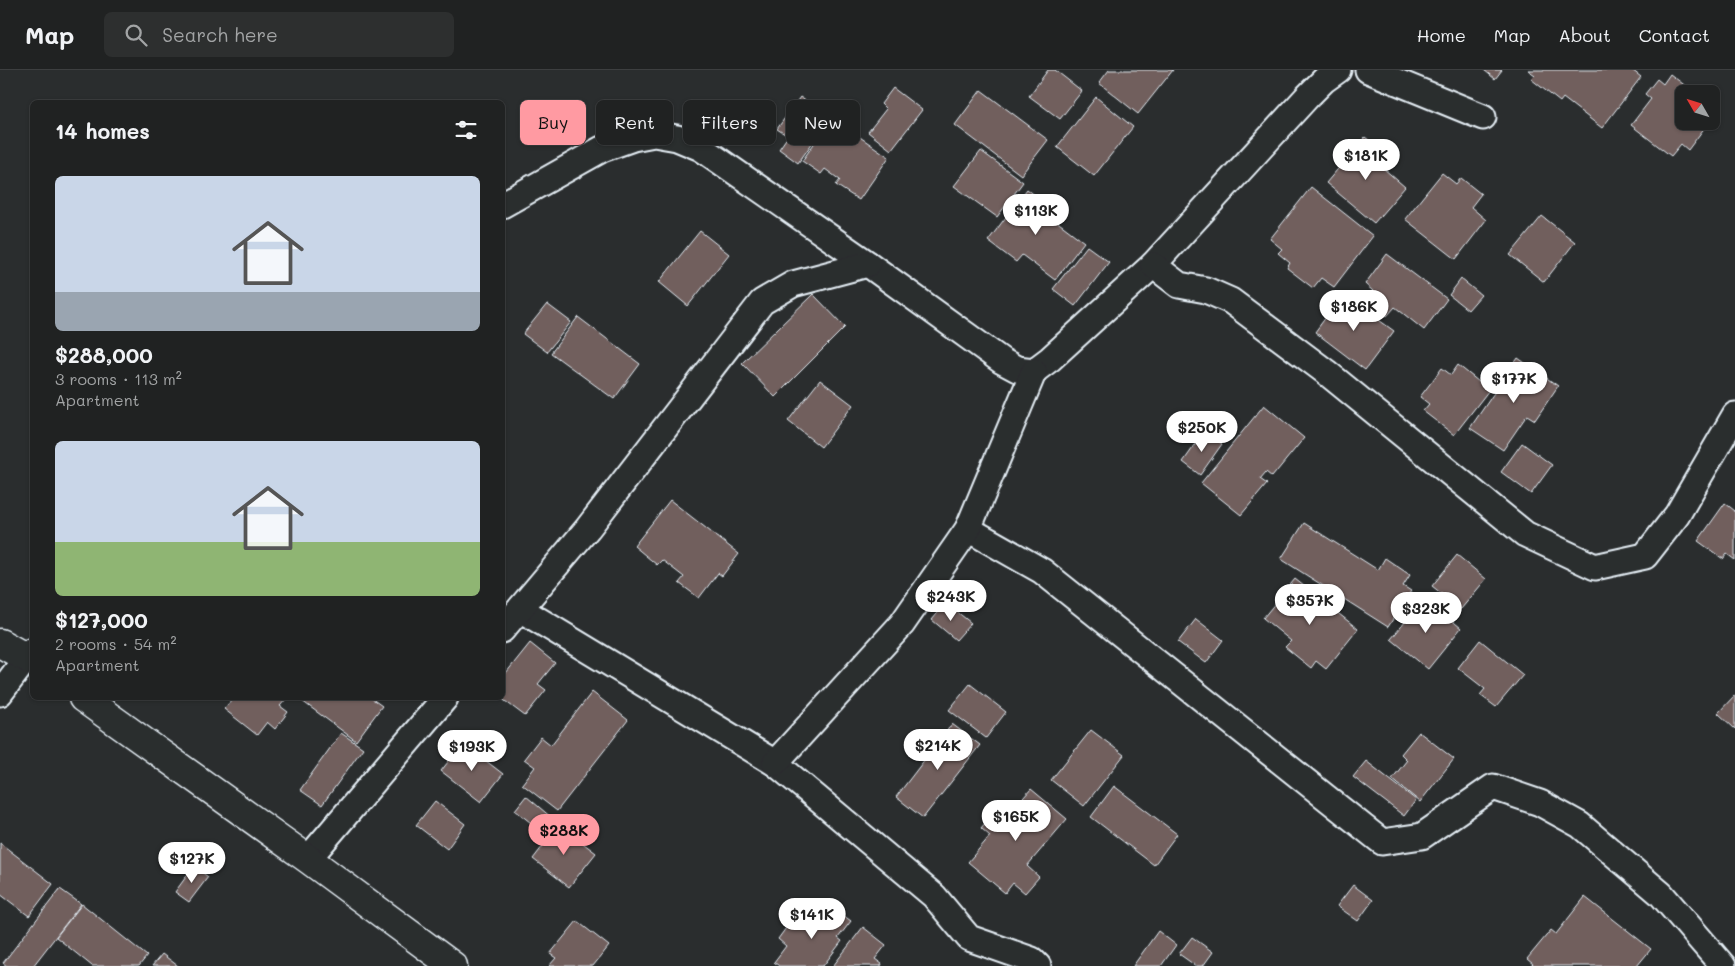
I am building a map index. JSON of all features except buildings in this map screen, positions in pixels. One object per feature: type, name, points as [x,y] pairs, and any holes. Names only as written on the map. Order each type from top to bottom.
[{"type":"street","points":[[775,763],[902,624],[968,529],[1034,371],[1050,359],[1153,265],[1307,97],[1324,80],[1338,70]]},
{"type":"street","points":[[1368,70],[1483,117]]},
{"type":"street","points":[[505,203],[602,149],[633,138],[654,134],[677,138],[701,148],[868,264],[1002,361],[1017,369],[1034,371]]},
{"type":"street","points":[[505,626],[588,528],[762,302],[793,284],[868,264]]},
{"type":"street","points":[[1153,265],[1178,285],[1206,290],[1231,301],[1326,372],[1525,534],[1595,567],[1645,556],[1677,515],[1735,415]]},
{"type":"street","points":[[968,529],[1042,572],[1382,842],[1422,836],[1493,787],[1540,803],[1580,825],[1661,894],[1723,966]]},
{"type":"street","points":[[520,609],[775,763],[934,896],[969,938],[1032,960],[1038,966]]},
{"type":"street","points":[[0,643],[30,657]]},
{"type":"street","points":[[0,693],[30,658]]},
{"type":"street","points":[[86,700],[308,859],[443,963]]},
{"type":"street","points":[[308,859],[443,700]]},
{"type":"street","points":[[1727,966],[1735,955]]}]
